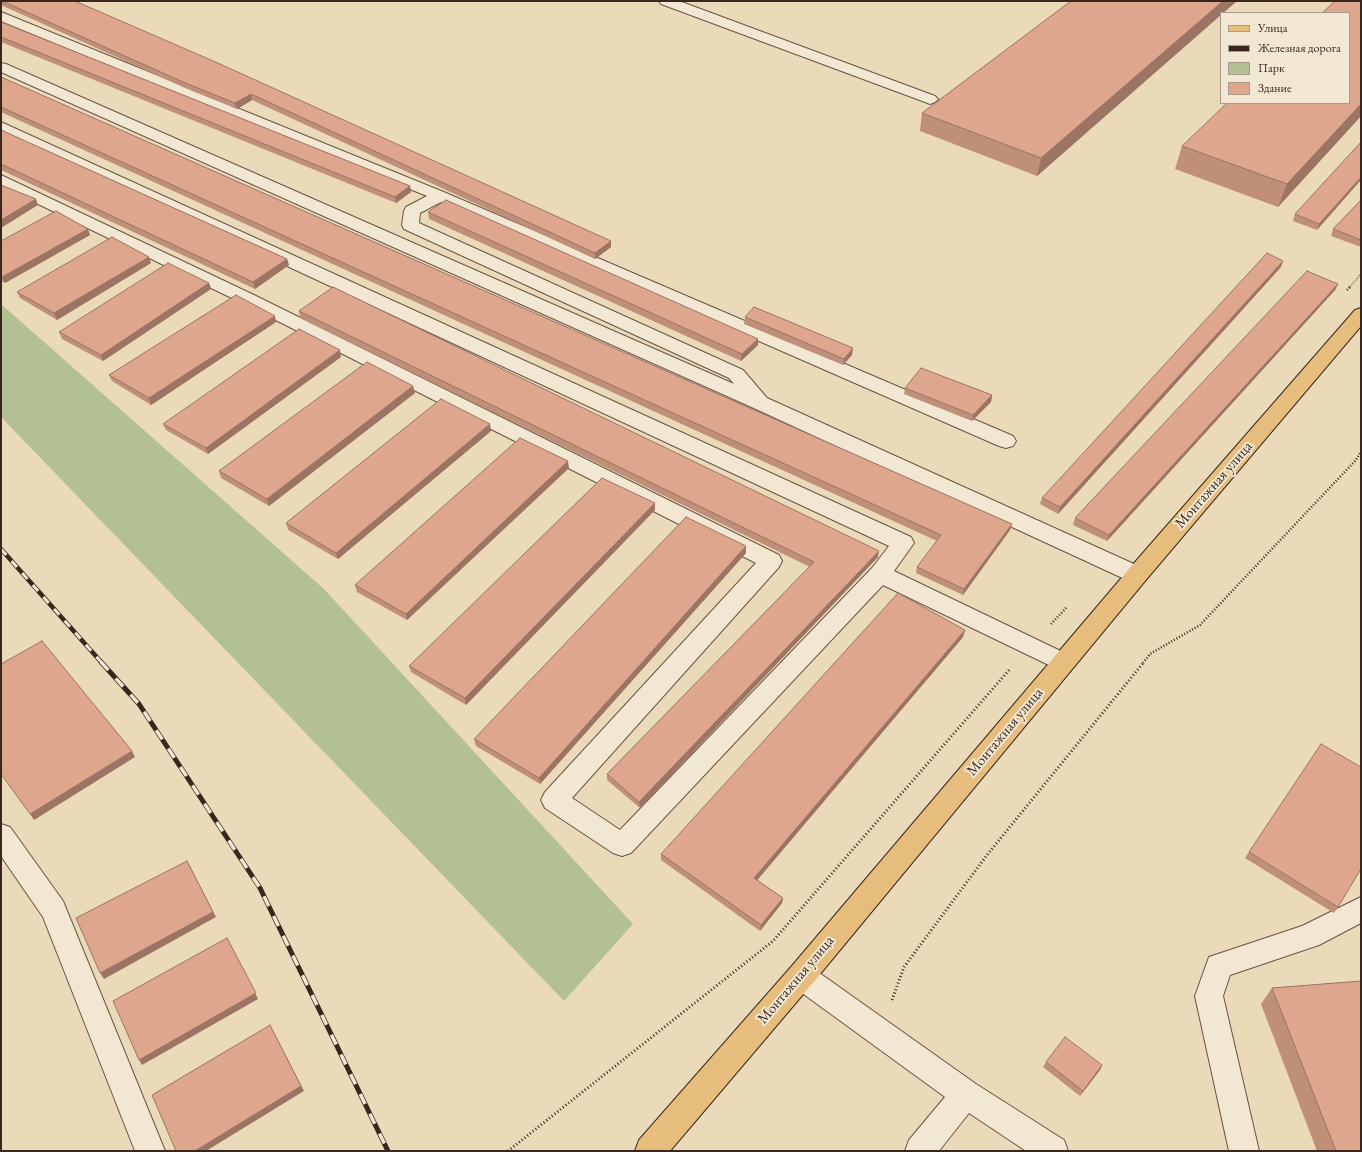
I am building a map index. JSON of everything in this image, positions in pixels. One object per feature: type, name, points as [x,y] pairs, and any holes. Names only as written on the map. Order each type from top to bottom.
[{"type":"main road","name":"Монтажная улица","points":[[650,1151],[800,976],[1063,662],[1361,314]]},
{"type":"lane","points":[[666,1],[930,99]]},
{"type":"lane","points":[[1,16],[440,196],[1006,441]]},
{"type":"lane","points":[[1,66],[763,404],[1137,575]]},
{"type":"lane","points":[[1,127],[903,543],[880,574],[622,846],[554,800],[771,562],[250,300],[1,180]]},
{"type":"lane","points":[[440,196],[412,211],[410,225],[736,374],[763,404]]},
{"type":"lane","points":[[880,574],[1063,662]]},
{"type":"lane","points":[[1,835],[54,910],[150,1151]]},
{"type":"lane","points":[[1244,1151],[1209,996],[1219,966],[1308,936],[1361,909]]},
{"type":"lane","points":[[800,976],[966,1094],[1053,1151]]},
{"type":"lane","points":[[920,1151],[966,1094]]},
{"type":"path","points":[[1345,292],[1361,274]]},
{"type":"path","points":[[880,1032],[904,968],[987,855],[1145,660],[1150,654],[1200,625],[1356,460],[1361,452]]},
{"type":"path","points":[[508,1151],[615,1068],[773,941],[1030,647],[1072,602]]},
{"type":"green space","points":[[1,304],[324,589],[633,924],[564,1001],[1,417]]},
{"type":"building","points":[[2,1],[75,1],[220,64],[611,241],[595,253],[251,94],[235,103],[183,82]]},
{"type":"building","points":[[1071,1],[1223,1],[1041,158],[922,113]]},
{"type":"building","points":[[1335,1],[1361,1],[1361,104],[1287,184],[1182,146],[1226,104],[1350,104],[1350,12],[1323,12]]},
{"type":"building","points":[[1,22],[410,186],[395,197],[1,37]]},
{"type":"building","points":[[1,77],[1012,524],[964,589],[917,567],[941,535],[1,107]]},
{"type":"building","points":[[1,130],[287,259],[253,282],[1,164]]},
{"type":"building","points":[[1361,142],[1361,177],[1319,224],[1295,214]]},
{"type":"building","points":[[1,185],[36,199],[1,220]]},
{"type":"building","points":[[446,200],[758,339],[742,354],[428,212]]},
{"type":"building","points":[[1361,200],[1361,240],[1333,229]]},
{"type":"building","points":[[56,211],[88,229],[2,277],[1,241]]},
{"type":"building","points":[[112,237],[149,257],[54,313],[17,292]]},
{"type":"building","points":[[1267,253],[1283,261],[1060,507],[1042,498]]},
{"type":"building","points":[[168,263],[209,283],[101,355],[59,332]]},
{"type":"building","points":[[1307,271],[1338,284],[1109,535],[1075,518]]},
{"type":"building","points":[[333,287],[879,551],[639,802],[607,774],[814,562],[299,311]]},
{"type":"building","points":[[236,295],[275,316],[149,398],[109,375]]},
{"type":"building","points":[[754,307],[853,348],[844,359],[745,317]]},
{"type":"building","points":[[299,329],[340,350],[206,448],[163,424]]},
{"type":"building","points":[[367,362],[413,386],[267,499],[219,471]]},
{"type":"building","points":[[921,368],[992,395],[973,415],[905,388]]},
{"type":"building","points":[[441,399],[490,424],[336,553],[286,523]]},
{"type":"building","points":[[520,438],[568,461],[406,614],[355,585]]},
{"type":"building","points":[[602,478],[655,503],[465,698],[409,666]]},
{"type":"building","points":[[686,517],[746,546],[539,778],[474,739]]},
{"type":"building","points":[[898,593],[965,630],[754,878],[783,898],[761,925],[661,854]]},
{"type":"building","points":[[42,641],[132,751],[30,814],[1,774],[1,664]]},
{"type":"building","points":[[1321,744],[1361,767],[1361,869],[1338,907],[1249,852]]},
{"type":"building","points":[[187,861],[213,912],[100,973],[76,918]]},
{"type":"building","points":[[227,938],[256,993],[139,1060],[113,1001]]},
{"type":"building","points":[[1361,981],[1361,1151],[1336,1151],[1272,988]]},
{"type":"building","points":[[270,1025],[301,1086],[195,1151],[176,1151],[152,1095]]},
{"type":"building","points":[[1065,1037],[1102,1065],[1083,1091],[1046,1062]]},
{"type":"railway","points":[[1,549],[102,663]]},
{"type":"railway","points":[[101,662],[139,704],[260,888],[388,1151]]}]
